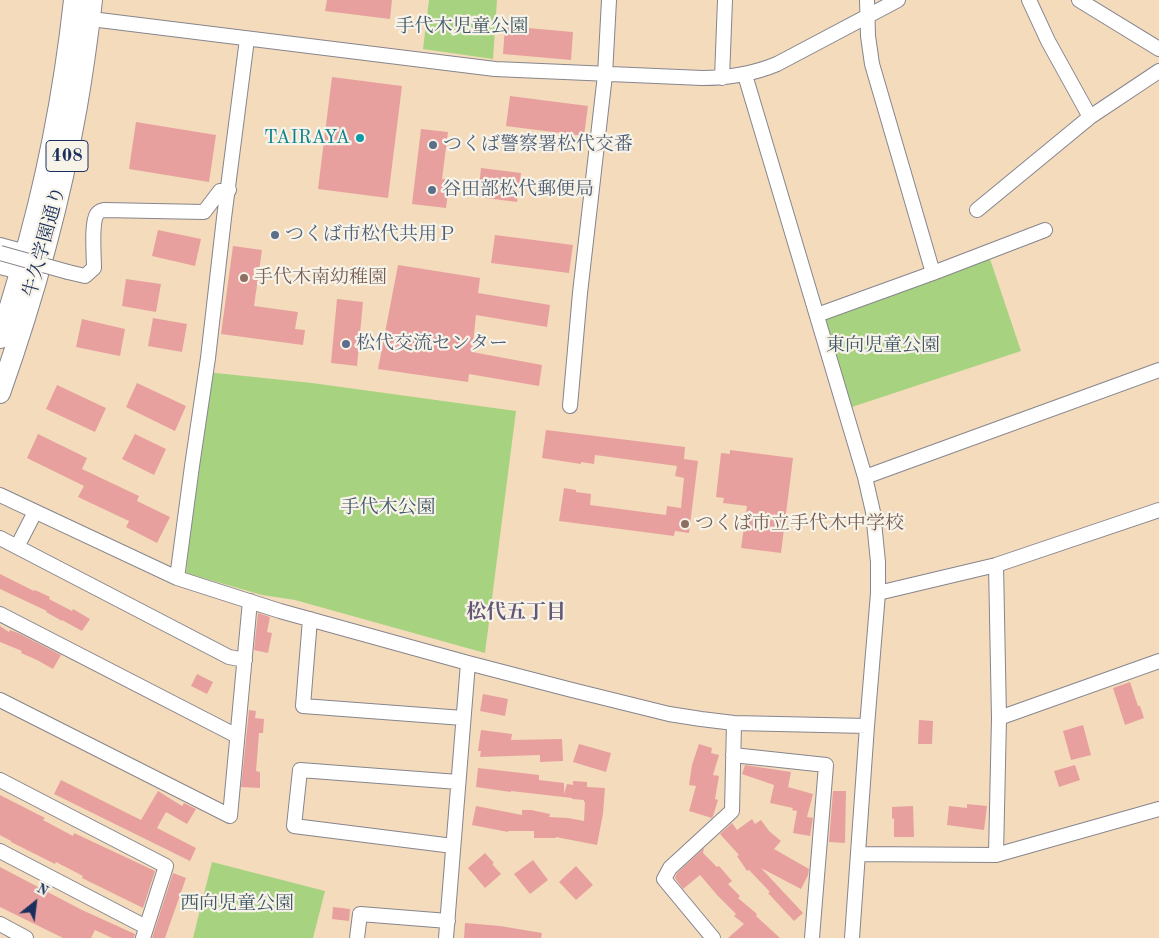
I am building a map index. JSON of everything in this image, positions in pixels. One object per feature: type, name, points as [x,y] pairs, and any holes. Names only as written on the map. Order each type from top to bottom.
[{"type":"highway","name":"牛久学園通り","points":[[0,338],[26,252],[52,139],[67,56],[82,9]]},
{"type":"highway","name":"牛久学園通り","points":[[0,393],[43,256],[59,190],[77,105],[82,9]]},
{"type":"street","points":[[570,406],[580,293],[605,75],[608,0]]},
{"type":"street","points":[[722,78],[725,0]]},
{"type":"street","points":[[867,0],[868,36],[872,64],[933,273]]},
{"type":"street","points":[[82,9],[247,39],[495,69],[605,75],[722,78],[745,75],[777,64],[898,0]]},
{"type":"street","points":[[1029,0],[1048,41],[1090,117]]},
{"type":"street","points":[[1079,0],[1159,49]]},
{"type":"street","points":[[177,578],[208,358],[247,39]]},
{"type":"street","points":[[977,210],[1090,117],[1159,71]]},
{"type":"street","points":[[745,75],[865,477],[873,512],[878,562],[878,593],[852,938]]},
{"type":"street","points":[[0,254],[85,276],[94,268],[94,224],[96,215],[100,211],[204,212],[220,191],[229,190]]},
{"type":"street","points":[[817,315],[1045,230]]},
{"type":"street","points":[[0,245],[26,252]]},
{"type":"street","points":[[0,267],[20,272]]},
{"type":"street","points":[[865,477],[1159,370]]},
{"type":"street","points":[[0,496],[177,578],[310,619],[468,663],[669,714],[734,723],[867,726]]},
{"type":"street","points":[[878,593],[996,565],[1159,510]]},
{"type":"street","points":[[17,547],[35,512]]},
{"type":"street","points":[[0,538],[229,657],[245,660]]},
{"type":"street","points":[[996,565],[999,718],[996,855]]},
{"type":"street","points":[[0,700],[230,816],[250,601]]},
{"type":"street","points":[[0,614],[238,736]]},
{"type":"street","points":[[310,619],[303,706],[463,718]]},
{"type":"street","points":[[999,718],[1159,660]]},
{"type":"street","points":[[446,938],[468,663]]},
{"type":"street","points":[[713,938],[664,880],[670,868],[732,811],[734,723]]},
{"type":"street","points":[[733,755],[826,765],[812,938]]},
{"type":"street","points":[[453,846],[294,826],[300,770],[458,782]]},
{"type":"street","points":[[0,780],[166,866],[145,933],[0,851]]},
{"type":"street","points":[[858,854],[996,855],[1159,809]]},
{"type":"street","points":[[357,938],[360,914],[448,921]]},
{"type":"street","points":[[0,924],[26,938]]},
{"type":"green space","name":"手代木児童公園","points":[[429,0],[497,0],[493,59],[423,49]]},
{"type":"green space","name":"東向児童公園","points":[[990,259],[1021,351],[852,407],[821,315]]},
{"type":"green space","name":"手代木公園","points":[[206,372],[312,383],[516,411],[485,653],[295,600],[262,595],[186,573]]},
{"type":"green space","name":"西向児童公園","points":[[212,862],[325,891],[313,938],[193,938]]},
{"type":"building","points":[[327,0],[392,0],[390,19],[325,11]]},
{"type":"building","points":[[505,26],[573,32],[571,60],[503,54]]},
{"type":"building","name":"TAIRAYA","points":[[332,77],[402,86],[388,198],[318,189]]},
{"type":"building","points":[[510,96],[588,106],[584,136],[506,126]]},
{"type":"building","points":[[136,122],[216,135],[209,182],[129,169]]},
{"type":"building","points":[[421,129],[448,132],[442,179],[450,180],[446,208],[412,204]]},
{"type":"building","points":[[481,168],[521,173],[517,202],[478,197]]},
{"type":"building","points":[[158,230],[201,239],[195,266],[152,256]]},
{"type":"building","points":[[495,235],[573,245],[569,273],[491,263]]},
{"type":"building","name":"手代木南幼稚園","points":[[233,246],[262,250],[254,306],[298,312],[295,329],[305,330],[303,345],[221,334]]},
{"type":"building","points":[[398,265],[480,278],[478,293],[550,305],[547,327],[476,315],[472,352],[542,365],[539,386],[469,374],[468,382],[378,369]]},
{"type":"building","points":[[126,279],[161,284],[156,312],[122,306]]},
{"type":"building","name":"松代交流センター","points":[[337,299],[363,302],[357,366],[331,363]]},
{"type":"building","points":[[153,318],[187,324],[182,352],[148,346]]},
{"type":"building","points":[[82,319],[125,329],[120,356],[76,347]]},
{"type":"building","points":[[137,383],[186,406],[175,431],[126,407]]},
{"type":"building","points":[[57,385],[106,408],[95,432],[46,409]]},
{"type":"building","points":[[546,430],[685,447],[684,459],[698,461],[689,533],[675,531],[674,536],[559,521],[564,488],[591,494],[590,505],[666,515],[667,506],[681,508],[684,478],[675,476],[677,466],[595,455],[594,464],[542,458]]},
{"type":"building","points":[[38,434],[87,458],[82,469],[139,496],[137,501],[170,517],[157,543],[126,527],[129,521],[78,497],[84,486],[27,458]]},
{"type":"building","points":[[135,434],[166,449],[154,475],[122,459]]},
{"type":"building","points":[[730,450],[793,458],[781,553],[741,548],[747,506],[723,503],[724,498],[716,497],[721,453],[730,454]]},
{"type":"building","points":[[0,574],[50,597],[49,599],[72,611],[73,609],[90,619],[82,631],[62,621],[47,611],[0,589]]},
{"type":"building","points":[[258,613],[270,617],[267,632],[272,633],[268,653],[254,650]]},
{"type":"building","points":[[0,626],[9,632],[10,630],[18,633],[61,655],[53,669],[21,653],[22,651],[0,642]]},
{"type":"building","points":[[197,674],[213,682],[207,694],[191,686]]},
{"type":"building","points":[[1130,682],[1144,718],[1125,725],[1113,688]]},
{"type":"building","points":[[483,694],[508,699],[505,716],[480,711]]},
{"type":"building","points":[[249,710],[256,711],[255,718],[264,719],[263,733],[259,733],[256,771],[260,772],[260,788],[241,787]]},
{"type":"building","points":[[919,720],[933,721],[932,744],[918,744]]},
{"type":"building","points":[[1083,725],[1091,755],[1071,760],[1063,731]]},
{"type":"building","points":[[481,730],[512,734],[511,740],[562,739],[563,761],[540,762],[540,755],[480,757],[481,751],[478,751]]},
{"type":"building","points":[[579,744],[611,753],[606,772],[573,762]]},
{"type":"building","points":[[699,744],[712,748],[711,753],[719,755],[713,775],[719,776],[715,799],[718,800],[712,818],[689,811],[696,786],[689,785],[692,765]]},
{"type":"building","points":[[745,765],[791,772],[788,787],[813,794],[807,817],[813,818],[810,836],[793,833],[797,811],[792,810],[793,808],[770,803],[774,785],[742,774]]},
{"type":"building","points":[[1075,765],[1080,780],[1059,787],[1054,771]]},
{"type":"building","points":[[478,768],[539,775],[539,780],[564,783],[564,794],[567,784],[573,785],[573,781],[587,782],[587,787],[605,788],[603,814],[597,845],[556,837],[534,838],[534,831],[508,832],[472,825],[476,806],[522,815],[522,810],[531,810],[550,814],[549,817],[584,821],[584,800],[476,787]]},
{"type":"building","points":[[61,780],[141,820],[158,791],[182,806],[184,803],[196,809],[187,824],[166,812],[157,828],[196,848],[190,861],[54,794]]},
{"type":"building","points":[[833,791],[846,791],[845,843],[829,842]]},
{"type":"building","points":[[0,795],[45,818],[43,820],[73,836],[74,833],[155,871],[143,908],[0,835]]},
{"type":"building","points":[[967,804],[987,806],[984,830],[947,825],[949,806],[967,808]]},
{"type":"building","points":[[913,806],[914,837],[894,837],[892,807]]},
{"type":"building","points":[[752,819],[755,824],[761,820],[769,831],[781,841],[774,849],[809,869],[801,889],[761,868],[803,913],[794,921],[768,893],[770,892],[749,870],[747,871],[737,856],[739,855],[720,834],[732,823],[737,830]]},
{"type":"building","points":[[704,848],[703,853],[717,867],[719,866],[732,881],[728,884],[740,896],[738,898],[757,914],[756,916],[780,938],[728,938],[744,924],[734,916],[736,914],[700,875],[683,889],[675,878],[677,873]]},
{"type":"building","points":[[485,853],[501,874],[485,888],[468,868]]},
{"type":"building","points":[[533,860],[548,880],[530,894],[514,874]]},
{"type":"building","points":[[576,866],[593,885],[576,900],[559,882]]},
{"type":"building","points":[[0,867],[82,910],[135,934],[134,938],[112,938],[95,930],[91,938],[63,938],[0,907]]},
{"type":"building","points":[[173,873],[186,878],[165,938],[152,938]]},
{"type":"building","points":[[333,907],[350,909],[349,921],[332,919]]},
{"type":"building","points":[[465,923],[500,926],[542,933],[541,938],[464,938]]},
{"type":"place","name":"TAIRAYA","points":[[360,138]]},
{"type":"place","name":"つくば警察署松代交番","points":[[433,145]]},
{"type":"place","name":"谷田部松代郵便局","points":[[432,190]]},
{"type":"place","name":"つくば市松代共用Ｐ","points":[[275,235]]},
{"type":"place","name":"手代木南幼稚園","points":[[244,278]]},
{"type":"place","name":"松代交流センター","points":[[346,344]]},
{"type":"place","name":"つくば市立手代木中学校","points":[[685,524]]},
{"type":"district","name":"松代五丁目","points":[[516,613]]}]
